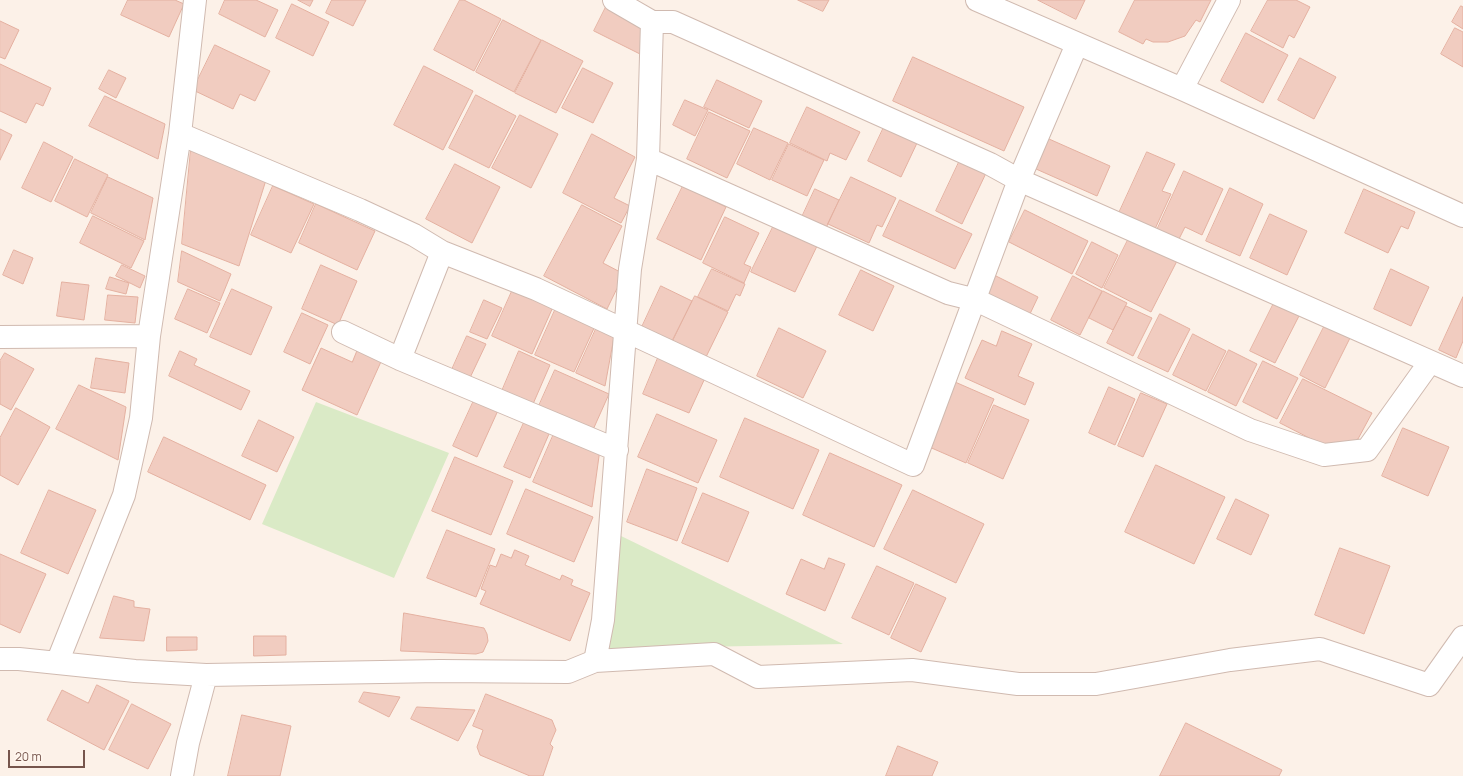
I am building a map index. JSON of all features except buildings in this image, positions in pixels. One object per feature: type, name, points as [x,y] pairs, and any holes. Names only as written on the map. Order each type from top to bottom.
[{"type":"street","points":[[57,663],[124,495],[142,418],[149,336],[180,134],[195,0]]},
{"type":"street","points":[[614,0],[652,22],[673,22],[990,164],[1019,180],[1463,376]]},
{"type":"street","points":[[977,0],[1182,89],[1463,216]]},
{"type":"street","points":[[1182,89],[1229,0]]},
{"type":"street","points":[[595,661],[603,620],[630,269],[648,159],[652,22]]},
{"type":"street","points":[[180,134],[360,210],[414,235],[442,252],[536,289],[914,465],[1019,180],[1077,44]]},
{"type":"street","points":[[648,159],[948,293],[976,300],[1250,430],[1324,455],[1367,450],[1430,362]]},
{"type":"street","points":[[400,359],[442,252]]},
{"type":"street","points":[[343,332],[400,359],[617,450]]},
{"type":"street","points":[[0,337],[149,336]]},
{"type":"street","points":[[0,659],[135,671],[206,675],[440,671],[568,672],[595,661],[714,654],[758,677],[912,670],[1018,684],[1096,684],[1230,660],[1320,649],[1428,686],[1463,637]]},
{"type":"street","points":[[182,776],[188,743],[206,675]]},
{"type":"green space","points":[[316,402],[449,453],[394,578],[262,524]]},
{"type":"green space","points":[[619,535],[843,644],[606,649]]}]
